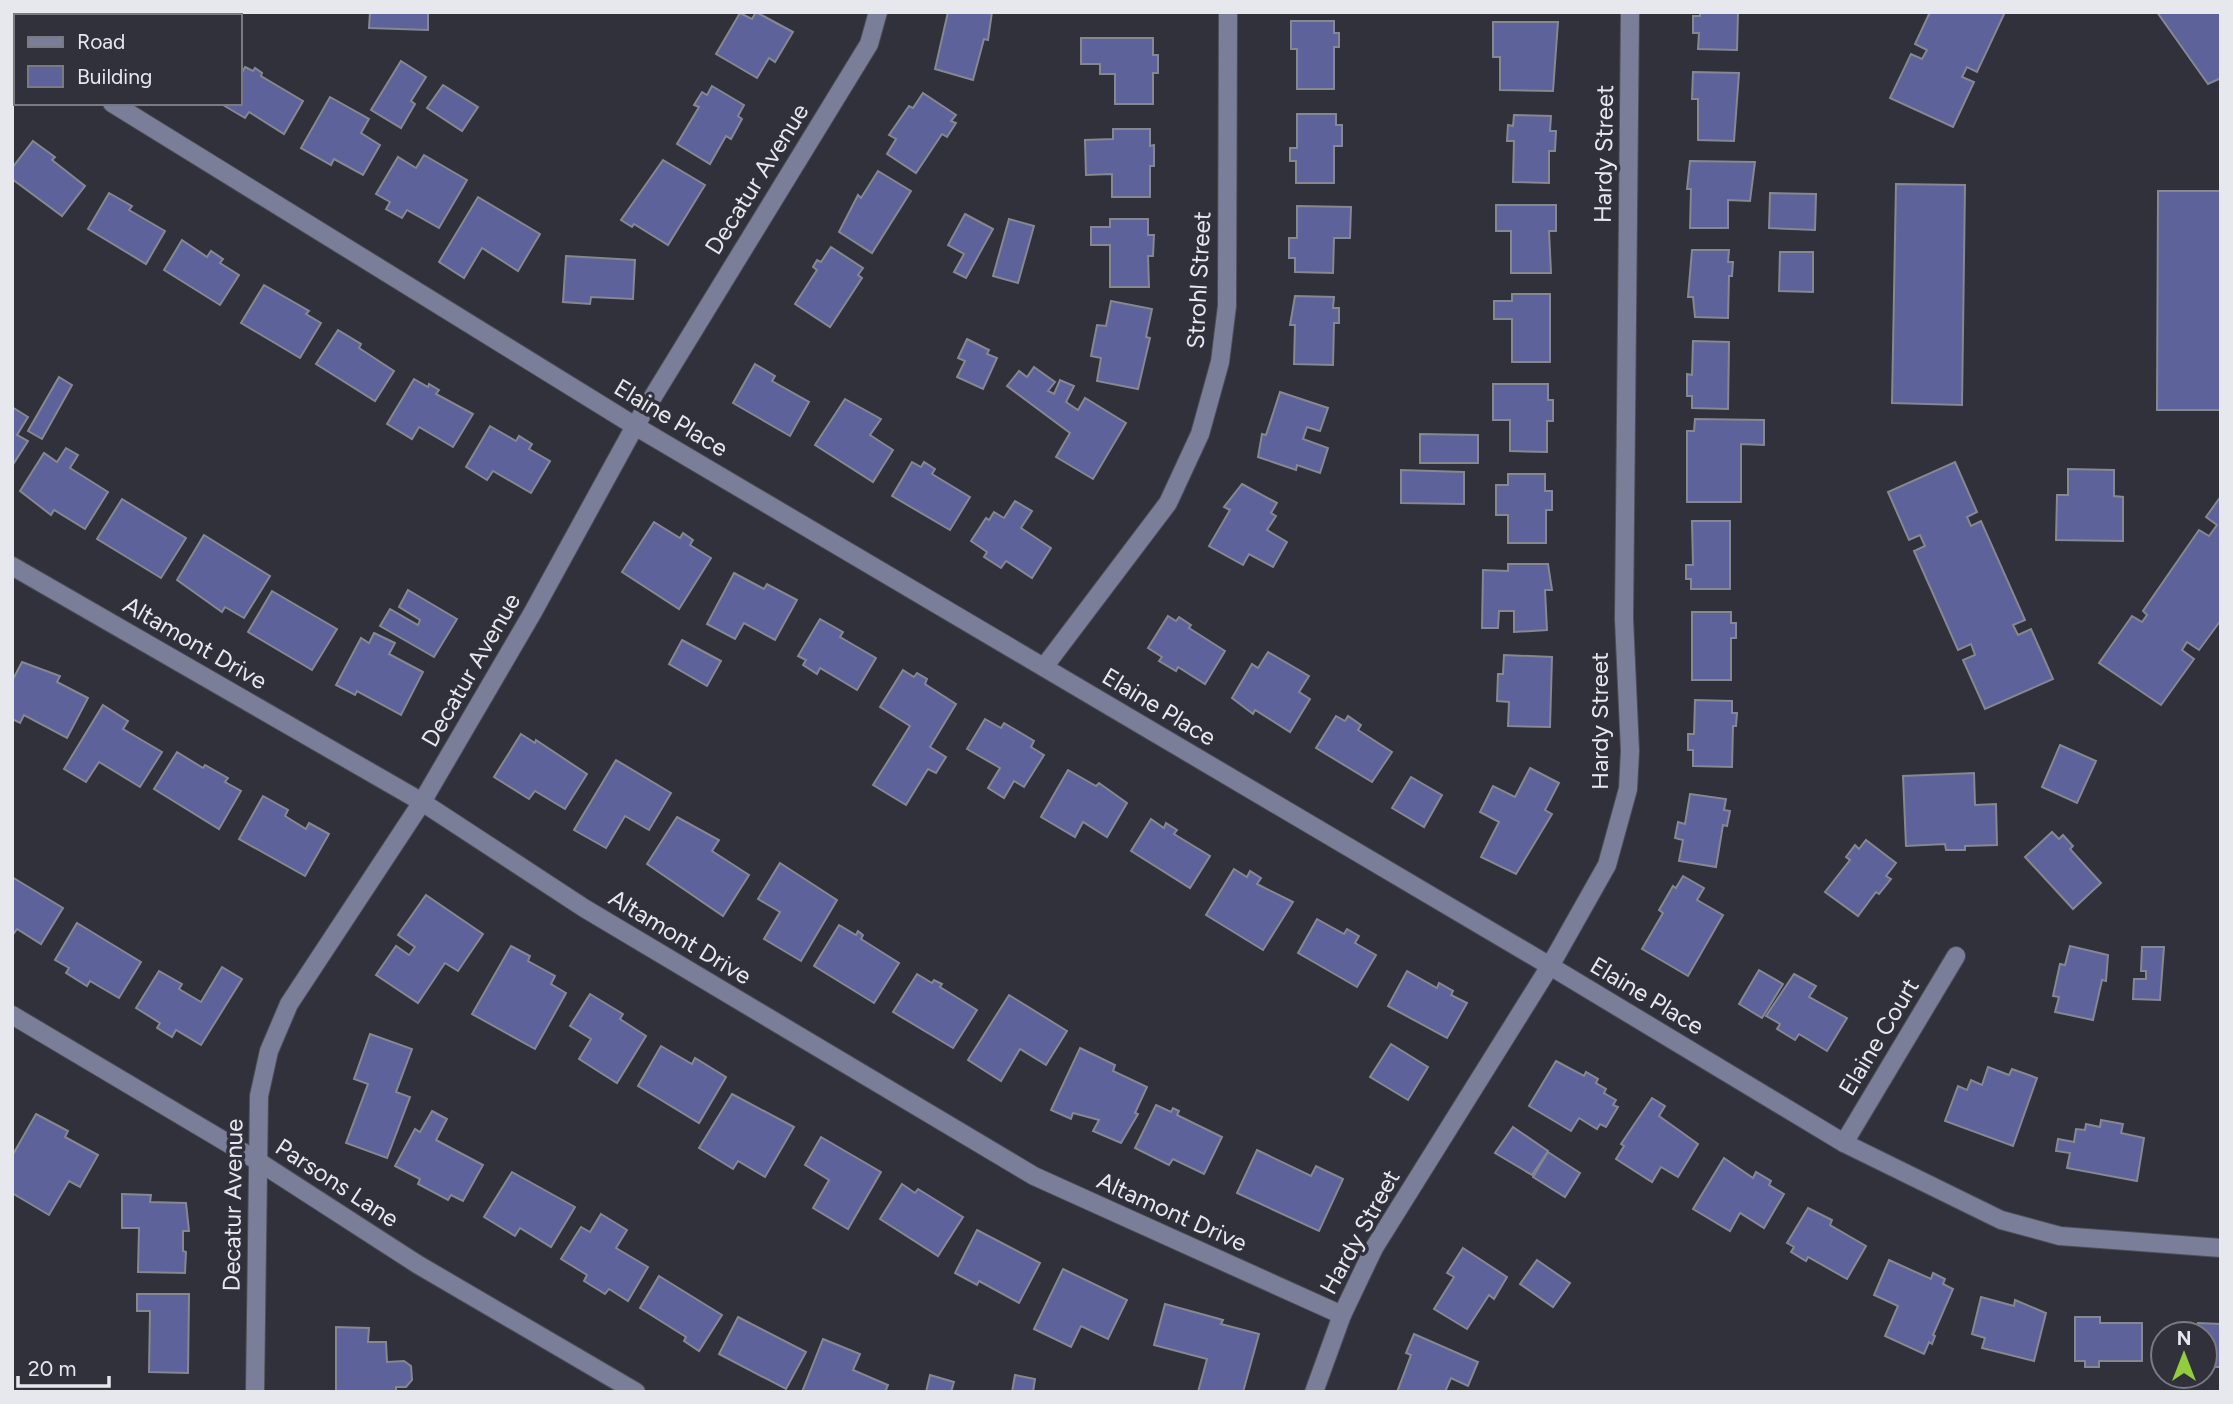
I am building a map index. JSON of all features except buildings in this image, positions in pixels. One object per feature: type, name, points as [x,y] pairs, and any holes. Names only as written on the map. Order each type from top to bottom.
[{"type":"street","name":"Decatur Avenue","points":[[255,1392],[256,1160],[259,1096],[269,1051],[289,1004],[422,802],[533,612],[635,426],[869,44],[878,12]]},
{"type":"street","name":"Strohl Street","points":[[1044,667],[1168,503],[1200,434],[1220,362],[1227,306],[1228,12]]},
{"type":"street","name":"Hardy Street","points":[[1314,1392],[1342,1315],[1374,1248],[1550,966],[1607,865],[1628,789],[1624,605],[1630,12]]},
{"type":"street","name":"Elaine Place","points":[[115,105],[635,426],[1550,966],[1844,1143],[2001,1220],[2060,1236],[2221,1248]]},
{"type":"street","name":"Altamont Drive","points":[[12,566],[422,802],[584,908],[1034,1176],[1342,1315]]},
{"type":"street","name":"Elaine Court","points":[[1844,1143],[1956,956]]},
{"type":"street","name":"Parsons Lane","points":[[12,1016],[256,1160],[417,1264],[636,1392]]}]
